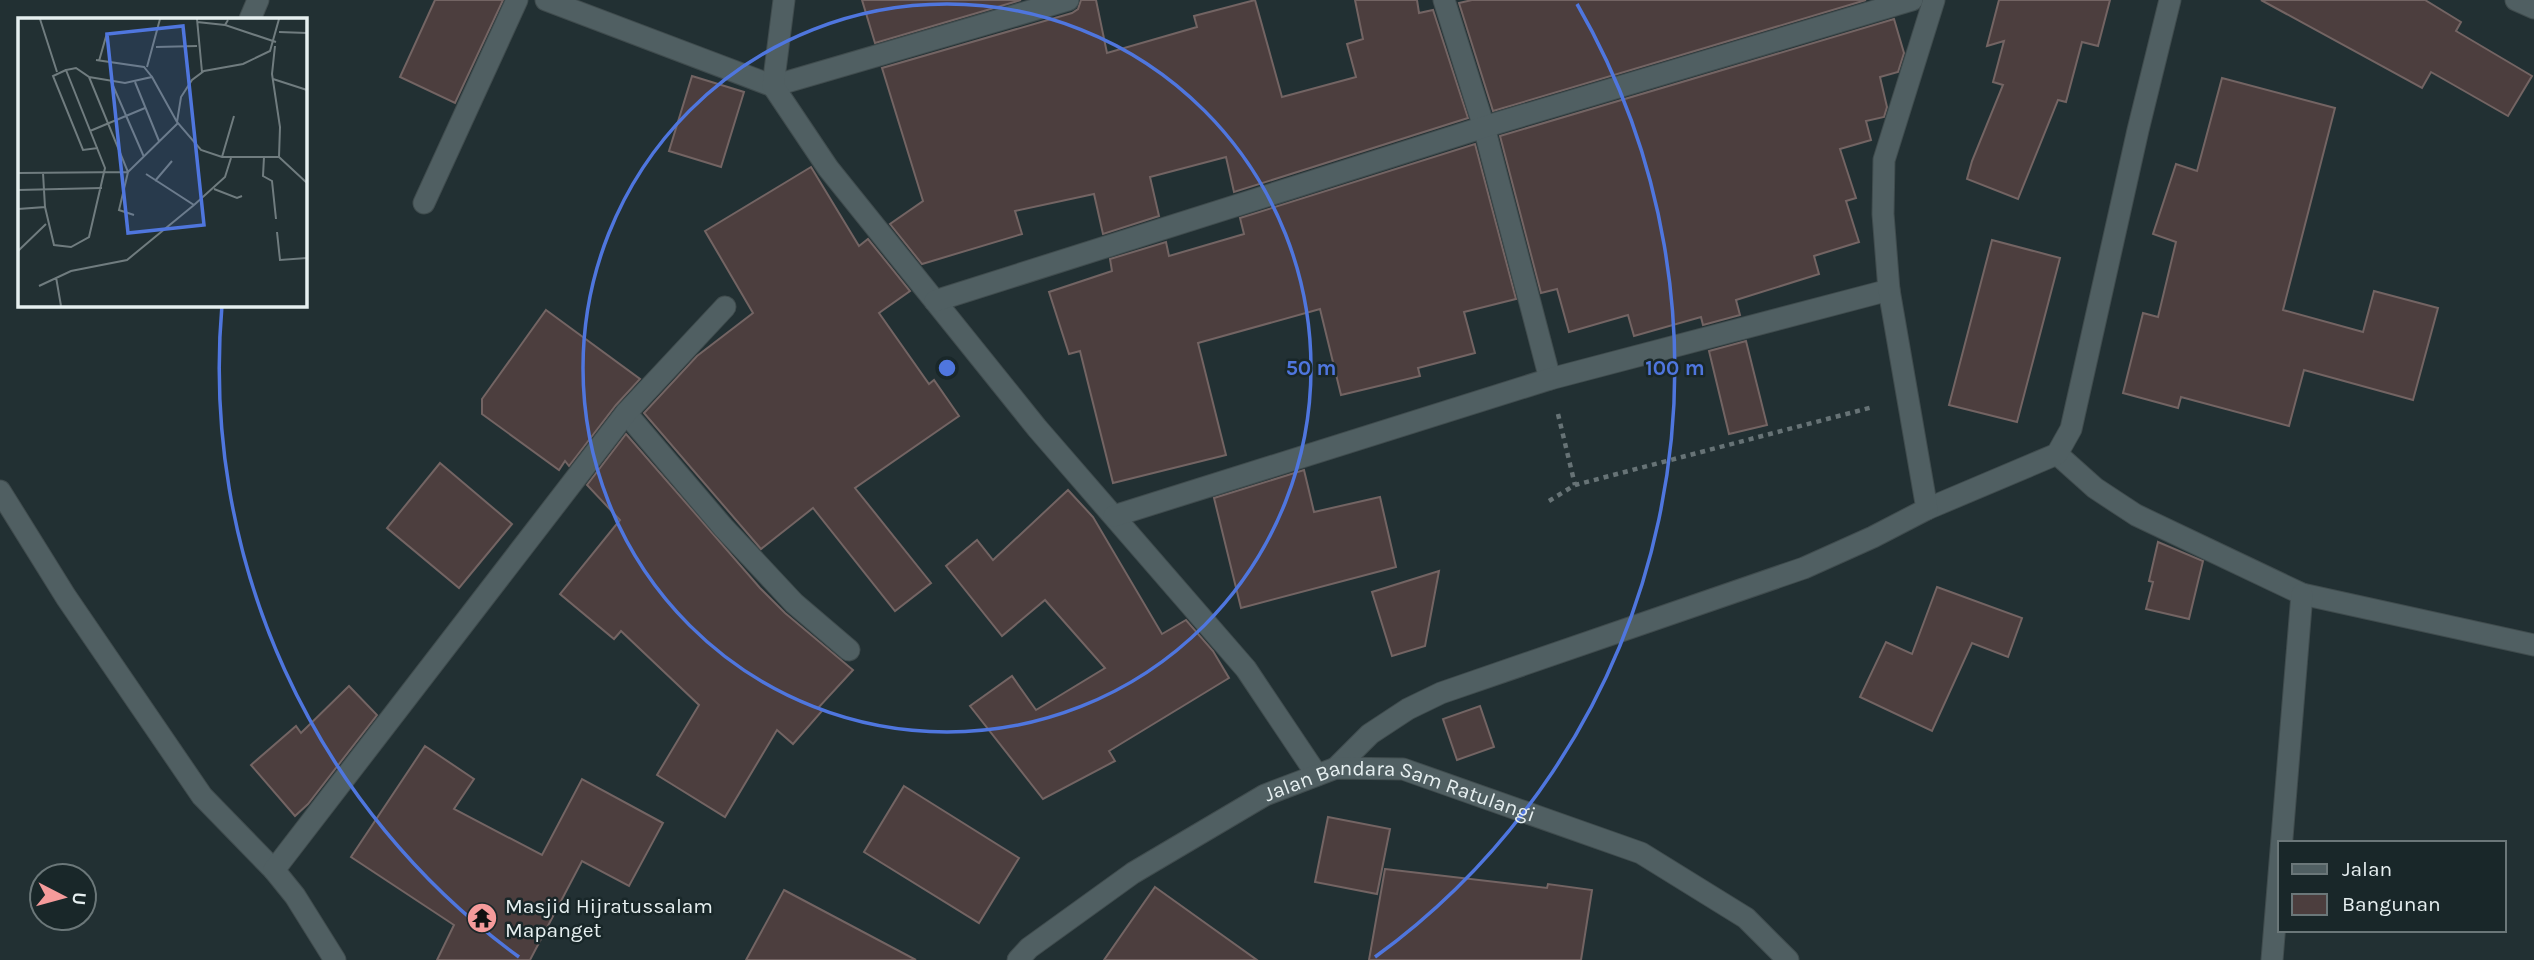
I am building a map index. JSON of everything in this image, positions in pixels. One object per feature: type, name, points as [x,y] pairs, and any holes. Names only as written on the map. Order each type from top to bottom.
[{"type":"street","points":[[250,18],[258,0]]},
{"type":"street","points":[[424,203],[517,0]]},
{"type":"street","points":[[546,0],[772,86],[828,168],[934,301],[1037,428],[1246,669],[1326,771],[1370,734],[1408,709],[1441,693],[1804,568],[1927,509],[2057,454],[2071,429],[2170,0]]},
{"type":"street","points":[[772,86],[784,0]]},
{"type":"street","points":[[772,86],[1068,0]]},
{"type":"street","points":[[1444,0],[1484,127],[1550,379]]},
{"type":"street","points":[[934,301],[1484,127],[1912,0]]},
{"type":"street","points":[[1927,509],[1889,290],[1883,214],[1884,160],[1934,0]]},
{"type":"street","points":[[2516,0],[2534,8]]},
{"type":"street","points":[[1114,516],[1550,379],[1889,290]]},
{"type":"street","points":[[274,870],[626,413],[725,307]]},
{"type":"street","points":[[626,413],[723,527],[794,603],[849,650]]},
{"type":"street","points":[[2057,454],[2095,488],[2136,515],[2302,594],[2534,645]]},
{"type":"street","points":[[0,491],[66,597],[202,796],[274,870],[295,896],[335,960]]},
{"type":"street","points":[[2282,841],[2302,594]]},
{"type":"street","name":"Jalan Bandara Sam Ratulangi","points":[[1018,960],[1029,948],[1133,873],[1265,795],[1326,771],[1403,769],[1642,853],[1746,918],[1788,960]]},
{"type":"street","points":[[2272,960],[2278,887]]},
{"type":"path","points":[[1550,379],[1575,485]]},
{"type":"path","points":[[1549,501],[1575,485],[1908,398]]},
{"type":"building","points":[[435,0],[503,0],[455,103],[400,77]]},
{"type":"building","points":[[862,0],[1021,0],[875,43]]},
{"type":"building","points":[[1081,0],[1096,0],[1107,53],[1197,27],[1194,16],[1255,0],[1282,97],[1356,77],[1347,44],[1363,39],[1355,0],[1417,0],[1419,13],[1433,10],[1468,118],[1234,192],[1226,157],[1150,177],[1159,216],[1103,234],[1094,194],[1015,211],[1022,234],[922,264],[890,224],[923,201],[882,68],[1072,13],[1078,9]]},
{"type":"building","points":[[1472,0],[1866,0],[1493,111],[1459,3]]},
{"type":"building","points":[[1999,0],[2110,0],[2098,46],[2082,42],[2066,102],[2058,100],[2018,199],[1967,179],[2003,85],[1993,82],[2004,41],[1987,46]]},
{"type":"building","points":[[2261,0],[2425,0],[2461,22],[2456,31],[2532,76],[2508,116],[2431,72],[2422,88]]},
{"type":"building","points":[[1894,19],[1904,53],[1898,72],[1880,77],[1887,107],[1884,117],[1866,121],[1871,140],[1840,149],[1856,198],[1846,201],[1859,242],[1814,256],[1819,274],[1736,300],[1740,315],[1703,325],[1701,317],[1634,336],[1628,315],[1569,332],[1557,289],[1541,293],[1500,136]]},
{"type":"building","points":[[692,76],[744,92],[721,167],[669,151]]},
{"type":"building","points":[[2222,78],[2335,108],[2283,310],[2363,332],[2374,291],[2438,308],[2413,400],[2304,370],[2289,426],[2181,397],[2178,408],[2123,393],[2143,313],[2158,317],[2176,242],[2153,234],[2176,164],[2197,171]]},
{"type":"building","points":[[1475,144],[1516,299],[1464,312],[1475,353],[1418,368],[1420,376],[1341,395],[1320,309],[1198,343],[1226,455],[1113,483],[1080,351],[1069,354],[1049,292],[1112,271],[1110,259],[1166,242],[1169,256],[1244,234],[1240,218]]},
{"type":"building","points":[[811,167],[859,246],[868,239],[910,291],[879,313],[929,384],[934,380],[959,416],[855,488],[931,583],[895,611],[813,508],[761,549],[644,413],[697,356],[753,313],[705,231]]},
{"type":"building","points":[[1992,240],[2060,258],[2017,422],[1949,405]]},
{"type":"building","points":[[546,310],[640,379],[616,405],[569,466],[565,461],[559,470],[482,414],[482,399]]},
{"type":"building","points":[[1746,341],[1767,425],[1729,434],[1709,351]]},
{"type":"building","points":[[626,434],[760,588],[785,613],[853,670],[818,708],[822,711],[793,744],[777,730],[725,817],[657,775],[699,705],[621,631],[614,639],[560,594],[620,520],[587,485]]},
{"type":"building","points":[[440,463],[512,524],[459,588],[387,528]]},
{"type":"building","points":[[1304,470],[1314,512],[1380,497],[1396,567],[1241,608],[1214,498]]},
{"type":"building","points":[[1068,490],[1093,517],[1162,634],[1186,620],[1213,651],[1229,678],[1109,751],[1115,761],[1043,799],[970,706],[1012,676],[1036,710],[1105,668],[1045,600],[1002,636],[946,566],[977,540],[993,560]]},
{"type":"building","points":[[2158,542],[2203,561],[2189,619],[2146,609],[2153,582],[2149,581]]},
{"type":"building","points":[[1439,571],[1425,646],[1392,656],[1372,592]]},
{"type":"building","points":[[1937,587],[2022,618],[2008,657],[1972,643],[1932,731],[1860,697],[1886,642],[1912,654]]},
{"type":"building","points":[[349,686],[377,715],[308,804],[295,816],[251,765],[296,726],[301,733]]},
{"type":"building","points":[[1480,706],[1494,747],[1457,760],[1443,719]]},
{"type":"building","points":[[425,746],[474,779],[454,809],[542,855],[582,779],[663,823],[629,886],[582,861],[530,960],[437,960],[454,925],[351,857]]},
{"type":"building","points":[[904,786],[1019,858],[979,923],[864,852]]},
{"type":"building","points":[[1328,817],[1390,829],[1377,894],[1315,882]]},
{"type":"building","points":[[1385,869],[1547,888],[1548,884],[1592,890],[1581,960],[1369,960]]},
{"type":"building","points":[[1155,887],[1257,960],[1104,960]]},
{"type":"building","points":[[784,890],[916,960],[746,960]]},
{"type":"place","name":"Masjid Hijratussalam Mapanget","points":[[482,918]]}]
